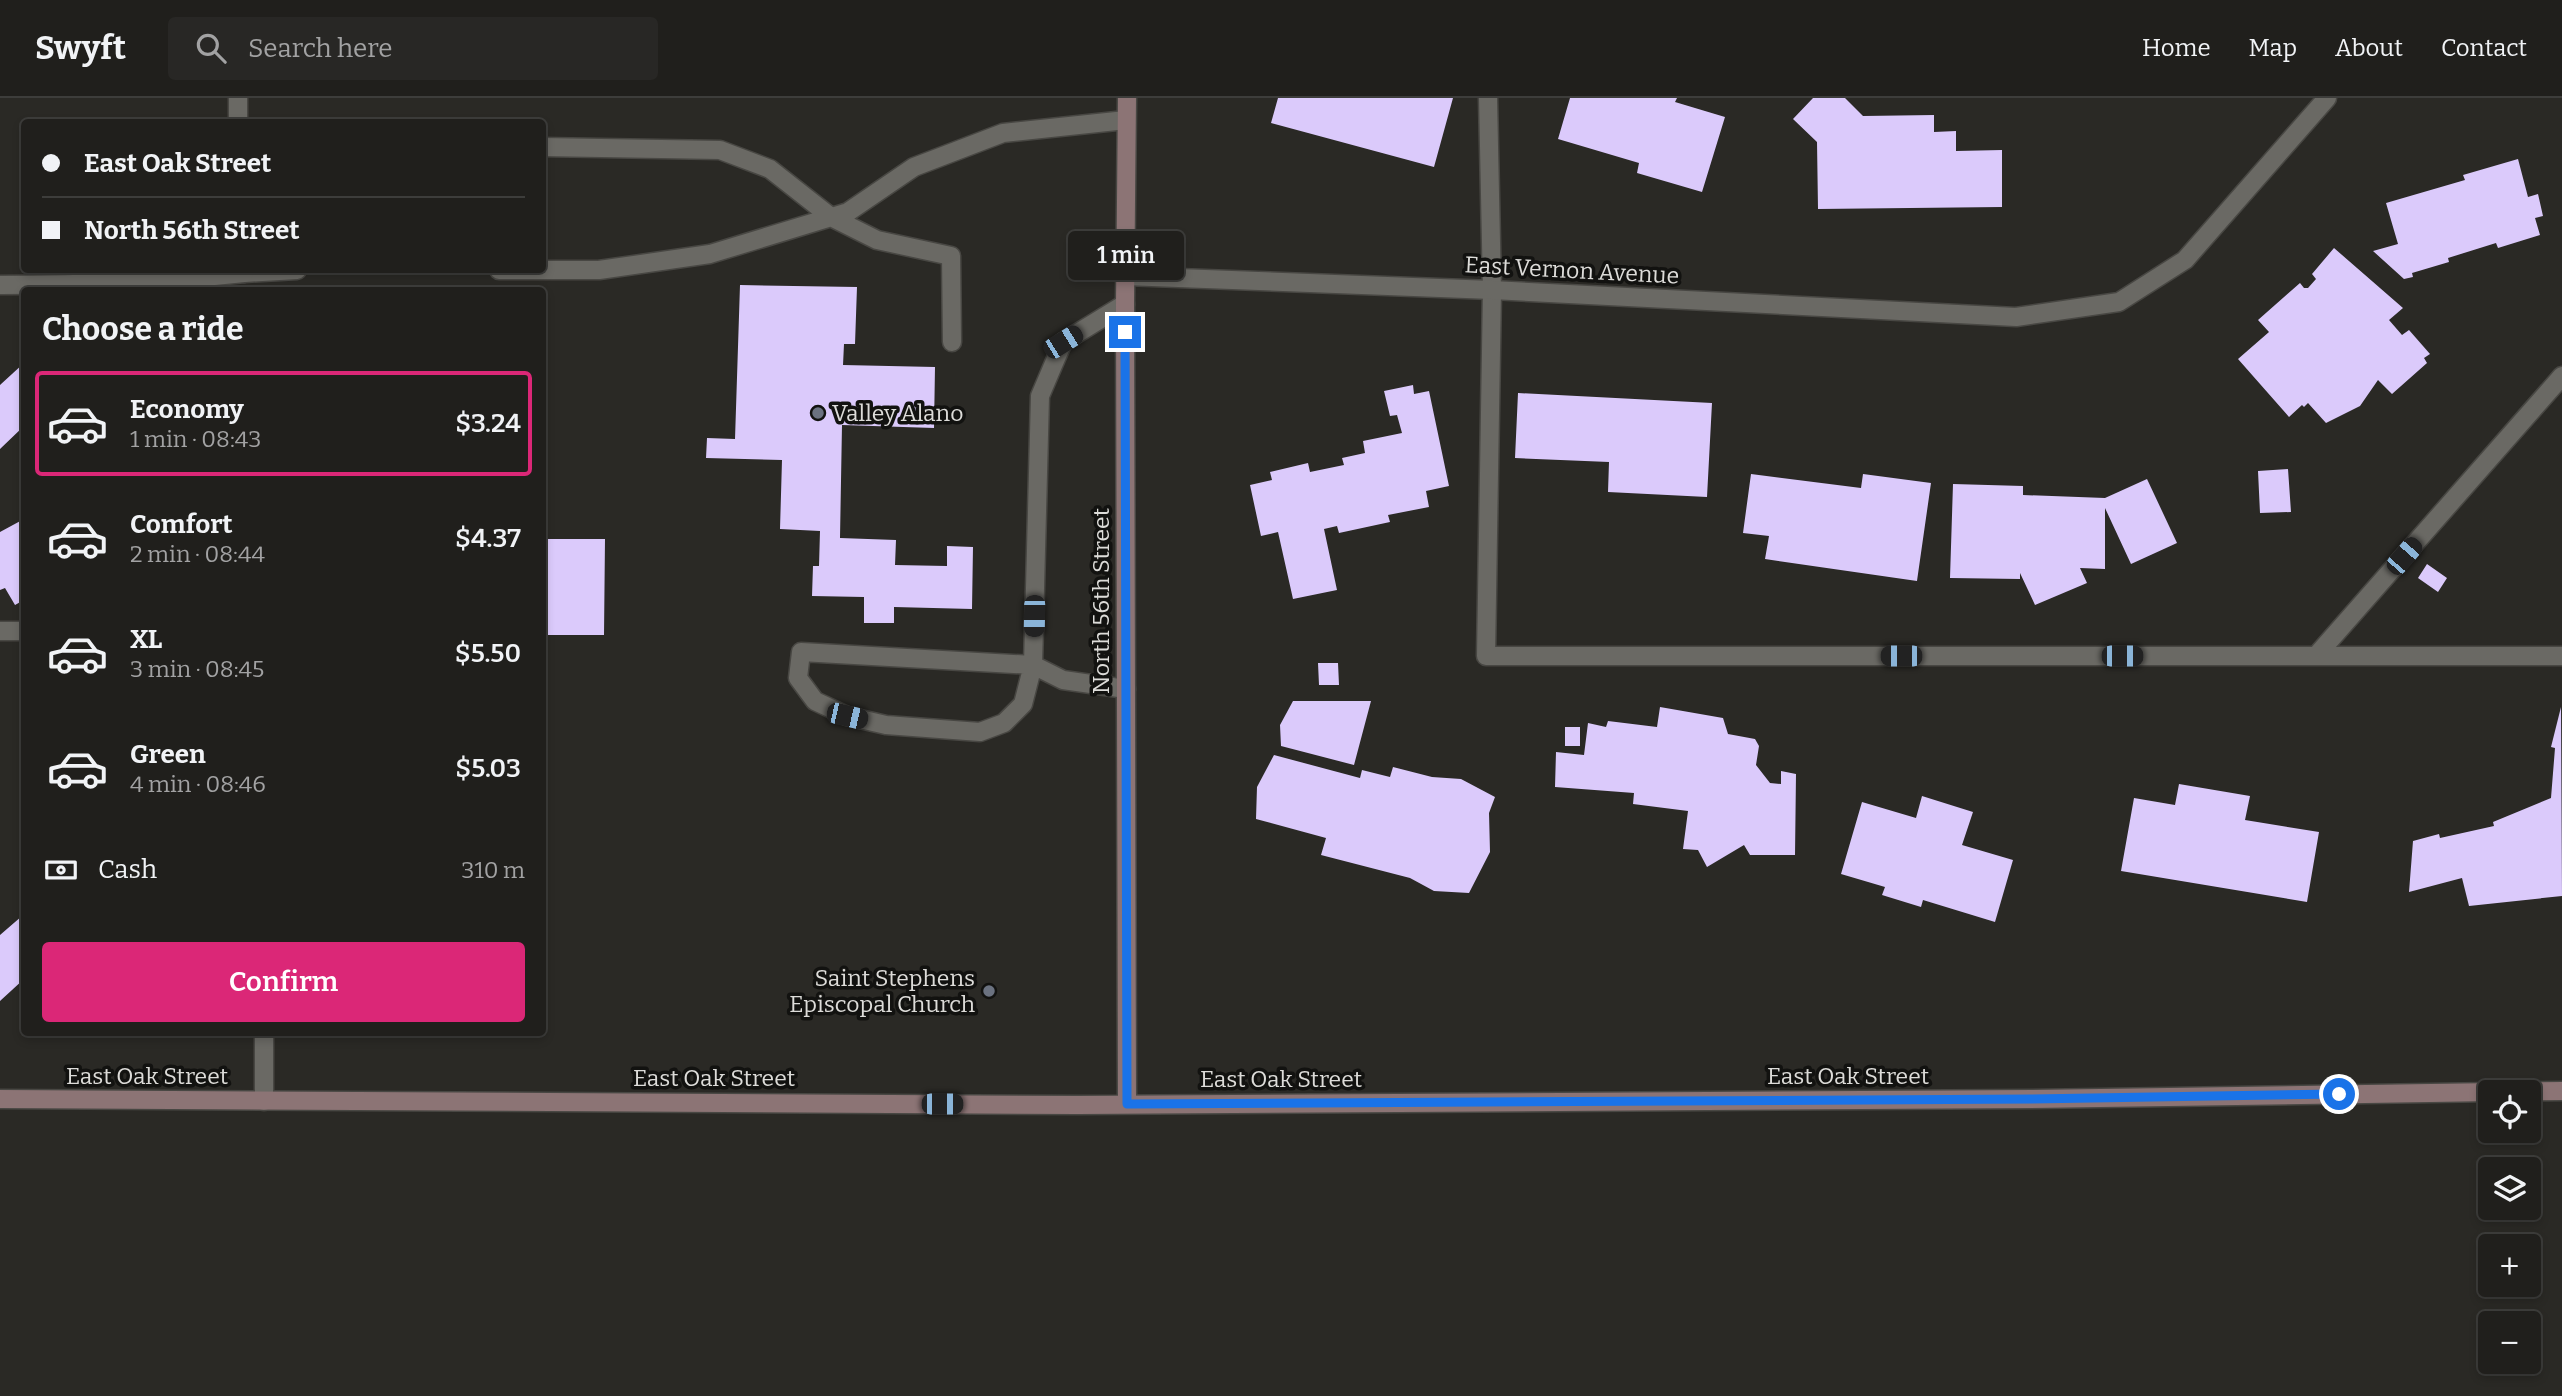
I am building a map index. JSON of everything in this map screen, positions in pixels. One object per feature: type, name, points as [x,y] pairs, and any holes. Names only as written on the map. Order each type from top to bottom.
[{"type":"street","points":[[238,98],[238,119]]},
{"type":"street","name":"North 56th Street","points":[[1127,98],[1127,1104]]},
{"type":"street","points":[[1488,98],[1492,290],[1486,656],[2562,656]]},
{"type":"street","name":"East Vernon Avenue","points":[[1125,275],[1492,290],[2016,317],[2119,302],[2185,260],[2327,98]]},
{"type":"street","points":[[546,270],[599,270],[710,254],[848,212],[914,167],[1003,133],[1126,120]]},
{"type":"street","points":[[546,147],[720,150],[770,169],[831,217],[877,240],[951,256],[951,342]]},
{"type":"street","points":[[0,285],[85,285],[244,278],[276,273]]},
{"type":"street","points":[[1125,304],[1063,342],[1040,396],[1033,665],[1023,704],[1004,723],[980,732],[886,725],[847,716],[815,701],[798,678],[801,652],[1033,665],[1063,680],[1126,689]]},
{"type":"street","points":[[2316,656],[2562,376]]},
{"type":"street","points":[[0,631],[21,631]]},
{"type":"street","points":[[264,1036],[264,1101]]},
{"type":"street","name":"East Oak Street","points":[[0,1100],[1127,1104],[2032,1099],[2562,1091]]},
{"type":"building","points":[[1278,98],[1453,98],[1434,167],[1271,123]]},
{"type":"building","points":[[1570,98],[1677,98],[1675,102],[1725,117],[1702,192],[1637,173],[1639,163],[1558,139]]},
{"type":"building","points":[[1813,98],[1845,98],[1863,116],[1934,115],[1934,132],[1956,131],[1956,151],[2002,150],[2002,207],[1818,209],[1817,142],[1793,119]]},
{"type":"building","points":[[2518,159],[2528,197],[2538,194],[2543,216],[2535,218],[2540,235],[2498,248],[2496,243],[2448,258],[2449,262],[2412,273],[2413,277],[2404,279],[2373,251],[2398,244],[2386,203],[2465,180],[2463,175]]},
{"type":"building","points":[[2334,248],[2403,308],[2389,320],[2402,335],[2409,330],[2430,354],[2424,358],[2427,363],[2392,394],[2378,380],[2360,406],[2326,423],[2308,403],[2289,417],[2238,359],[2269,332],[2258,320],[2300,283],[2304,288],[2308,288],[2316,279],[2312,274]]},
{"type":"building","points":[[740,285],[857,287],[855,344],[844,344],[843,365],[935,367],[934,428],[842,425],[840,538],[896,540],[895,565],[947,566],[947,546],[973,547],[972,609],[894,607],[894,623],[864,623],[864,597],[812,596],[813,566],[819,566],[820,531],[780,529],[782,460],[706,458],[707,438],[735,439]]},
{"type":"building","points":[[21,366],[21,429],[0,449],[0,385]]},
{"type":"building","points":[[1413,385],[1414,394],[1429,391],[1449,486],[1426,491],[1429,507],[1388,515],[1390,522],[1339,533],[1337,526],[1324,529],[1337,590],[1293,599],[1278,532],[1261,536],[1250,485],[1272,480],[1270,472],[1308,463],[1310,472],[1344,465],[1342,458],[1365,453],[1363,441],[1402,433],[1397,415],[1390,416],[1384,391]]},
{"type":"building","points":[[1518,393],[1712,403],[1707,497],[1608,492],[1609,462],[1515,458]]},
{"type":"building","points":[[2288,469],[2291,512],[2260,513],[2258,471]]},
{"type":"building","points":[[1751,474],[1861,488],[1863,474],[1931,483],[1917,581],[1765,559],[1769,536],[1743,533]]},
{"type":"building","points":[[2147,479],[2177,543],[2131,564],[2105,508],[2105,569],[2080,568],[2087,583],[2035,605],[2020,573],[2020,579],[1950,578],[1953,484],[2023,486],[2023,495],[2105,498]]},
{"type":"building","points":[[21,521],[21,602],[15,605],[5,588],[0,590],[0,532]]},
{"type":"building","points":[[546,539],[605,539],[604,635],[546,635]]},
{"type":"building","points":[[2427,564],[2447,578],[2438,592],[2418,578]]},
{"type":"building","points":[[1318,663],[1338,663],[1339,685],[1319,685]]},
{"type":"building","points":[[1293,701],[1371,701],[1354,765],[1281,746],[1280,725]]},
{"type":"building","points":[[1660,707],[1723,718],[1728,734],[1755,739],[1759,746],[1756,765],[1770,783],[1781,784],[1781,771],[1796,774],[1795,855],[1750,855],[1744,845],[1707,867],[1698,850],[1683,849],[1688,811],[1633,804],[1634,793],[1555,787],[1556,752],[1584,755],[1588,723],[1606,727],[1608,721],[1657,727]]},
{"type":"building","points":[[2561,707],[2562,896],[2469,906],[2462,878],[2409,892],[2413,841],[2439,834],[2440,838],[2494,826],[2493,822],[2551,798],[2555,748],[2551,747]]},
{"type":"building","points":[[1565,727],[1580,727],[1580,746],[1565,746]]},
{"type":"building","points":[[1274,755],[1360,778],[1362,770],[1390,777],[1393,767],[1432,777],[1461,779],[1495,797],[1489,813],[1490,852],[1469,893],[1434,891],[1410,878],[1321,855],[1326,838],[1256,819],[1257,787]]},
{"type":"building","points":[[2179,784],[2250,796],[2245,820],[2319,832],[2307,902],[2121,871],[2134,798],[2175,805]]},
{"type":"building","points":[[1922,796],[1973,812],[1962,845],[2013,860],[1995,922],[1923,900],[1921,907],[1882,895],[1885,887],[1841,874],[1862,802],[1916,818]]},
{"type":"building","points":[[21,917],[21,982],[0,1001],[0,935]]},
{"type":"place","name":"Valley Alano","points":[[818,413]]},
{"type":"place","name":"Saint Stephens Episcopal Church","points":[[989,991]]},
{"type":"route","points":[[1125,332],[1127,1104],[2032,1099],[2339,1094]]}]
